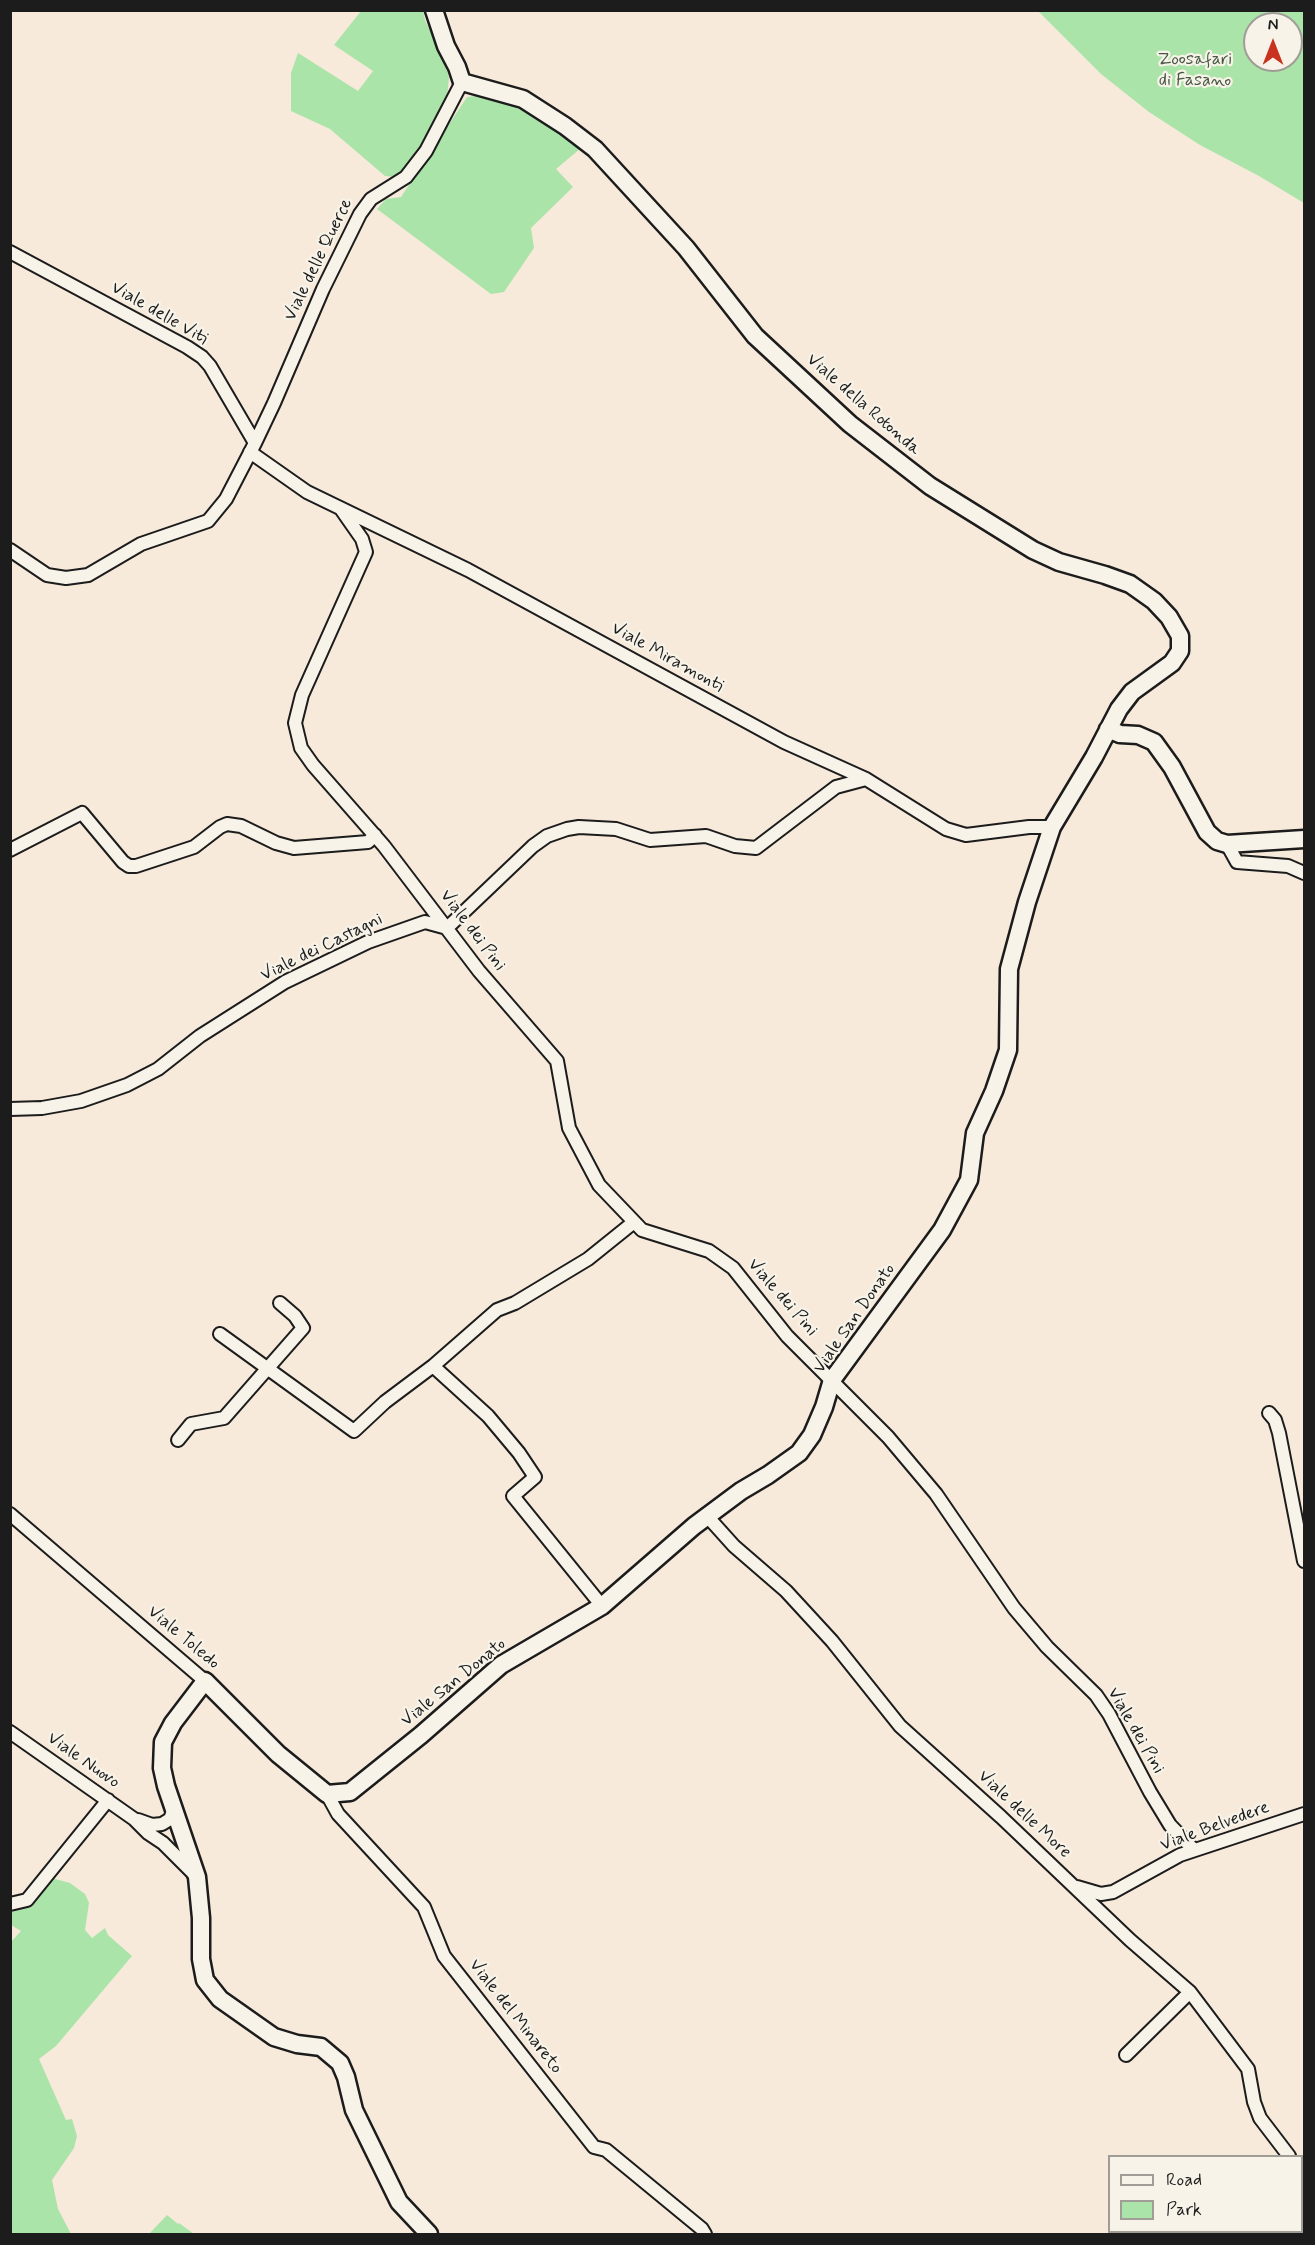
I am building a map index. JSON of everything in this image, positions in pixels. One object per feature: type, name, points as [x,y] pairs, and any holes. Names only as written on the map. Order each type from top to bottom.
[{"type":"street","points":[[434,10],[446,46],[462,82]]},
{"type":"street","name":"Viale delle Querce","points":[[10,550],[47,574],[66,578],[88,574],[141,544],[208,521],[226,499],[268,416],[323,289],[360,214],[371,199],[406,177],[426,151],[462,82]]},
{"type":"street","name":"Viale della Rotonda","points":[[462,82],[523,99],[565,126],[594,149],[686,248],[755,336],[850,424],[886,453],[956,504],[1033,550],[1059,562],[1105,574],[1130,584],[1154,601],[1169,616],[1180,636],[1180,651],[1172,663],[1132,692],[1108,729]]},
{"type":"street","name":"Viale delle Viti","points":[[10,252],[202,357],[210,366],[252,447]]},
{"type":"street","name":"Viale Miramonti","points":[[252,447],[276,470],[307,492],[468,570],[784,742],[866,778],[946,829],[966,835],[1029,827],[1052,827]]},
{"type":"street","name":"Viale dei Pini","points":[[341,509],[362,539],[366,552],[303,695],[295,723],[301,748],[313,765],[375,835],[479,972],[557,1061],[569,1128],[599,1185],[642,1230],[709,1251],[733,1268],[787,1336],[888,1437],[936,1494],[1014,1608],[1096,1695],[1109,1714],[1170,1825],[1194,1850]]},
{"type":"street","points":[[1108,729],[1120,734],[1138,735],[1154,742],[1172,767],[1207,832],[1217,841],[1227,844],[1305,839]]},
{"type":"street","name":"Viale San Donato","points":[[327,1794],[350,1792],[421,1735],[501,1665],[602,1606],[707,1516],[799,1453],[825,1407],[832,1380],[942,1230],[969,1180],[975,1133],[994,1091],[1008,1050],[1009,969],[1027,902],[1052,827],[1108,729]]},
{"type":"street","points":[[447,928],[547,836],[579,827],[616,829],[650,840],[706,836],[735,846],[756,848],[836,787],[866,778]]},
{"type":"street","points":[[10,850],[82,813],[123,862],[129,866],[136,866],[194,847],[227,824],[241,826],[276,843],[294,848],[368,842],[375,835]]},
{"type":"street","points":[[1227,844],[1237,862],[1288,866],[1305,873]]},
{"type":"street","name":"Viale dei Castagni","points":[[10,1109],[42,1108],[81,1101],[127,1085],[158,1069],[200,1036],[285,982],[368,942],[424,922],[447,928]]},
{"type":"street","points":[[220,1334],[354,1431],[385,1402],[434,1366],[496,1310],[515,1303],[588,1259],[634,1222]]},
{"type":"street","points":[[178,1440],[190,1424],[224,1418],[303,1328],[295,1316],[280,1303]]},
{"type":"street","points":[[434,1366],[488,1416],[519,1454],[535,1477],[513,1496],[602,1606]]},
{"type":"street","points":[[1269,1413],[1275,1420],[1279,1432],[1305,1561]]},
{"type":"street","name":"Viale Toledo","points":[[10,1514],[205,1681],[278,1754],[327,1794]]},
{"type":"street","name":"Viale delle More","points":[[707,1516],[734,1546],[786,1591],[832,1641],[900,1726],[1001,1817],[1130,1940],[1190,1992],[1248,2069],[1254,2103],[1260,2118],[1288,2155]]},
{"type":"street","points":[[205,1681],[173,1723],[163,1742],[162,1768],[197,1877],[201,1918],[201,1959],[205,1980],[220,1999],[274,2037],[297,2044],[321,2047],[340,2063],[354,2110],[399,2202],[429,2235]]},
{"type":"street","name":"Viale Nuovo","points":[[10,1732],[134,1819],[148,1833],[163,1843],[197,1877]]},
{"type":"street","name":"Viale del Minareto","points":[[327,1794],[338,1814],[424,1906],[444,1956],[594,2147],[606,2150],[702,2229],[705,2235]]},
{"type":"street","points":[[10,1904],[27,1900],[108,1800]]},
{"type":"street","points":[[152,1825],[162,1824],[170,1819],[174,1809]]},
{"type":"street","name":"Viale Belvedere","points":[[1073,1886],[1101,1894],[1113,1892],[1180,1855],[1305,1814]]},
{"type":"street","name":"Viale Nuovo","points":[[134,1819],[185,1840]]},
{"type":"street","points":[[163,1843],[185,1840]]},
{"type":"street","points":[[1126,2055],[1190,1992]]},
{"type":"green space","points":[[361,11],[423,11],[443,57],[449,78],[447,97],[440,117],[409,167],[395,177],[385,176],[330,129],[291,111],[291,73],[298,53],[358,91],[373,71],[334,45]]},
{"type":"green space","name":"Zoosafari di Fasano","points":[[1038,11],[1304,11],[1304,203],[1200,145],[1149,112],[1101,74]]},
{"type":"green space","points":[[484,95],[530,112],[581,148],[556,169],[573,187],[531,228],[534,248],[504,292],[491,294],[377,209],[386,199],[401,197],[467,97]]},
{"type":"green space","points":[[48,1877],[70,1883],[85,1894],[89,1903],[85,1930],[92,1938],[105,1928],[108,1935],[132,1956],[56,2046],[39,2059],[66,2120],[72,2119],[77,2136],[74,2148],[52,2180],[58,2209],[71,2234],[11,2234],[10,1943],[21,1931],[11,1925],[11,1913]]},
{"type":"green space","points":[[167,2215],[178,2224],[194,2234],[149,2234]]}]
